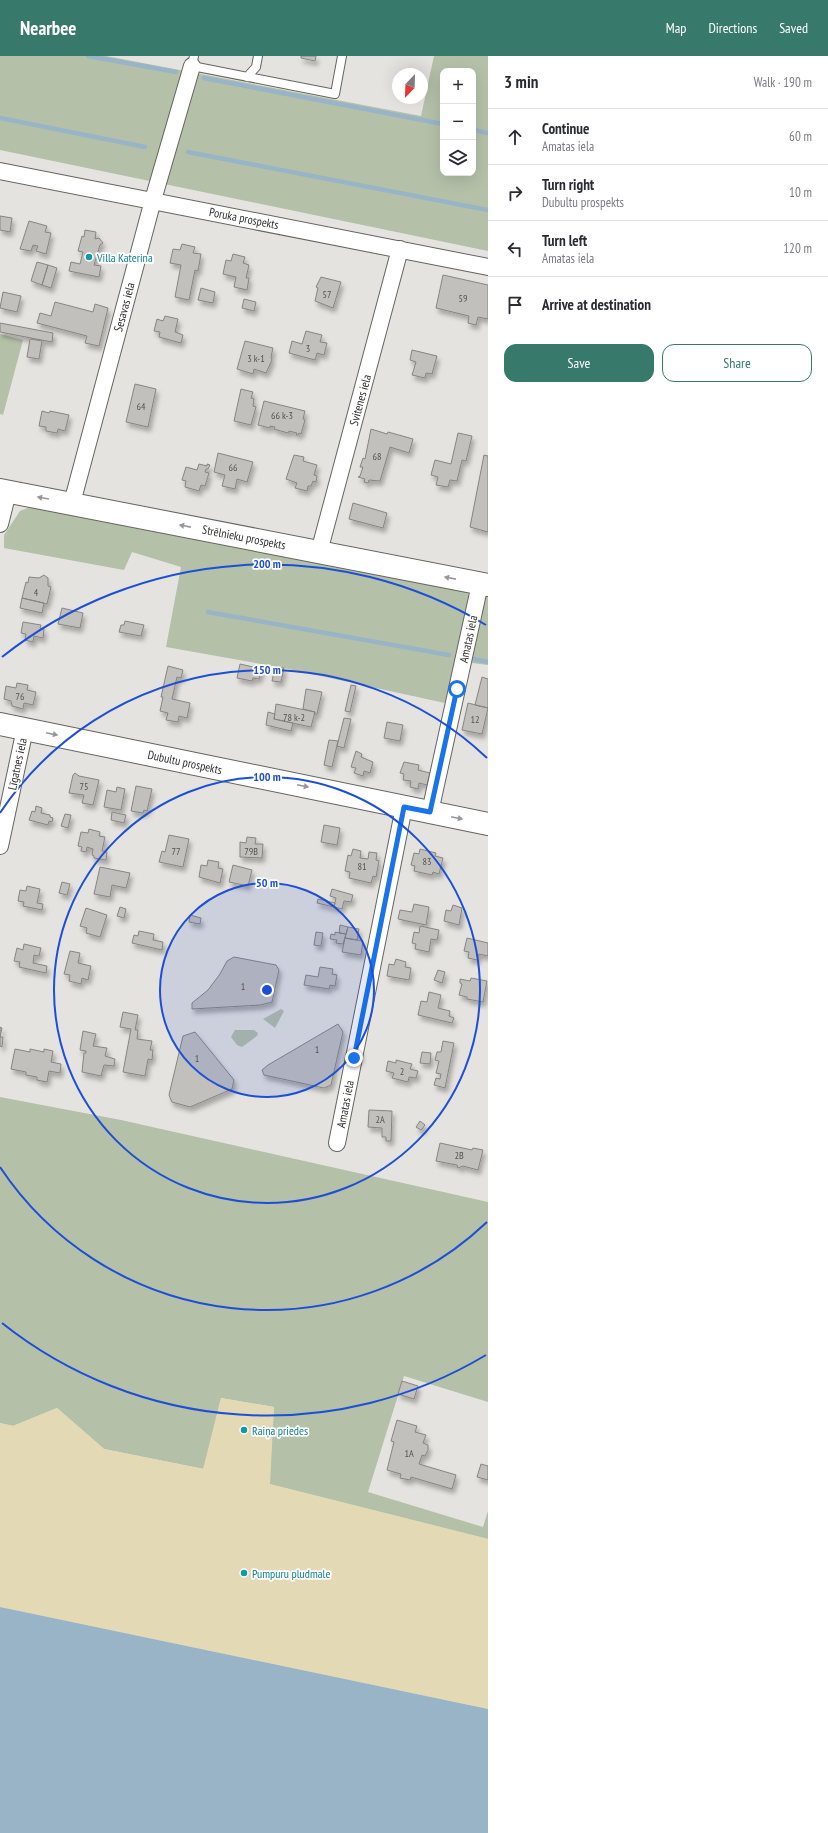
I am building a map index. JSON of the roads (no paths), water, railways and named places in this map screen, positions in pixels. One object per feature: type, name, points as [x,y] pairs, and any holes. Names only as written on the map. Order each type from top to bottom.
[{"type":"main road","name":"Strēlnieku prospekts","points":[[4,491],[484,584]]},
{"type":"main road","name":"Dubultu prospekts","points":[[0,724],[488,824]]},
{"type":"street","name":"Sesavas iela","points":[[72,503],[153,200],[193,61]]},
{"type":"street","name":"Poruka prospekts","points":[[0,171],[488,267]]},
{"type":"street","name":"Svitenes iela","points":[[319,552],[400,249]]},
{"type":"street","points":[[0,524],[4,491]]},
{"type":"street","name":"Amatas iela","points":[[430,812],[484,584]]},
{"type":"street","name":"Līgatnes iela","points":[[0,846],[25,729]]},
{"type":"street","name":"Amatas iela","points":[[337,1143],[404,807]]},
{"type":"lane","points":[[247,77],[256,67],[258,56]]},
{"type":"lane","points":[[193,61],[247,77],[335,94],[342,56]]},
{"type":"water","points":[[0,1607],[488,1709],[488,1833],[0,1833]]},
{"type":"waterway","points":[[88,56],[176,72]]},
{"type":"waterway","points":[[204,78],[440,123]]},
{"type":"waterway","points":[[0,118],[145,147]]},
{"type":"waterway","points":[[476,131],[488,133]]},
{"type":"waterway","points":[[188,152],[488,210]]},
{"type":"waterway","points":[[208,612],[449,655]]},
{"type":"waterway","points":[[474,659],[488,662]]},
{"type":"place","name":"Villa Katerina","points":[[89,257]]},
{"type":"place","name":"Raiņa priedes","points":[[244,1430]]},
{"type":"place","name":"Pumpuru pludmale","points":[[244,1573]]}]
